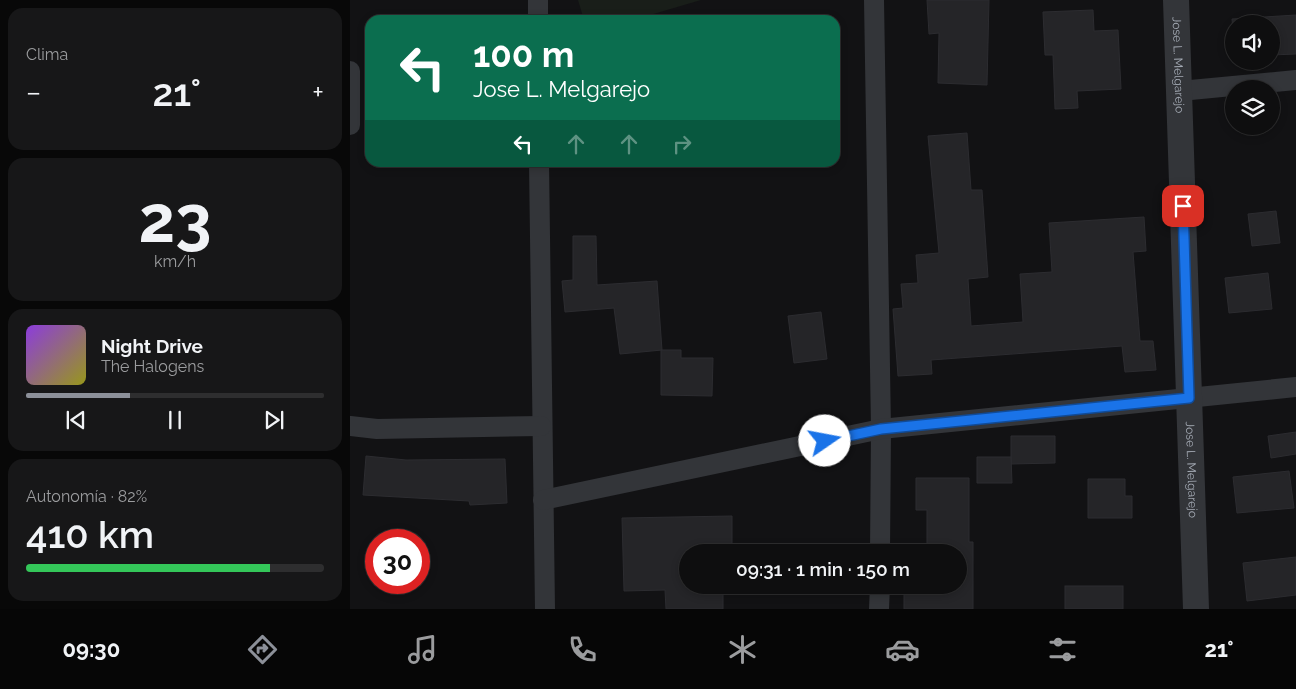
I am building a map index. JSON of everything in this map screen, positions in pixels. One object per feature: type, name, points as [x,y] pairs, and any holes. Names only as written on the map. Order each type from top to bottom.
[{"type":"street","points":[[538,0],[538,15]]},
{"type":"street","points":[[874,0],[881,429],[880,544]]},
{"type":"street","name":"Jose L. Melgarejo","points":[[1176,0],[1196,609]]},
{"type":"street","points":[[350,71],[350,124]]},
{"type":"street","points":[[1180,91],[1296,80]]},
{"type":"street","points":[[539,167],[541,426],[545,609]]},
{"type":"street","points":[[543,500],[881,429],[1296,387]]},
{"type":"street","points":[[350,426],[377,429],[541,426]]},
{"type":"street","points":[[879,609],[880,594]]},
{"type":"shaded area","points":[[578,0],[701,0],[650,15],[582,15]]},
{"type":"building","points":[[927,0],[989,0],[987,85],[938,83],[939,33],[929,34]]},
{"type":"building","points":[[1093,10],[1094,31],[1118,30],[1121,89],[1077,91],[1078,108],[1055,109],[1053,55],[1045,55],[1043,12]]},
{"type":"building","points":[[1296,15],[1296,54],[1280,55],[1280,16]]},
{"type":"building","points":[[967,133],[971,190],[982,190],[988,277],[968,279],[971,326],[1023,322],[1020,274],[1052,272],[1049,223],[1144,217],[1146,251],[1133,252],[1140,341],[1153,341],[1156,370],[1125,372],[1122,346],[931,360],[932,374],[898,376],[893,309],[903,308],[901,284],[918,283],[916,255],[939,253],[928,136]]},
{"type":"building","points":[[1276,211],[1280,243],[1252,246],[1248,214]]},
{"type":"building","points":[[573,236],[596,236],[597,285],[657,281],[662,350],[620,354],[614,308],[565,312],[562,281],[573,280]]},
{"type":"building","points":[[1268,273],[1272,309],[1229,313],[1225,278]]},
{"type":"building","points":[[821,312],[827,359],[794,363],[788,316]]},
{"type":"building","points":[[661,350],[681,350],[681,358],[713,358],[712,396],[661,395]]},
{"type":"building","points":[[1296,432],[1296,454],[1271,458],[1268,436]]},
{"type":"building","points":[[1011,436],[1055,436],[1055,463],[1011,464]]},
{"type":"building","points":[[366,456],[406,460],[505,459],[507,503],[470,505],[469,501],[363,495]]},
{"type":"building","points":[[977,457],[1011,457],[1012,483],[977,483]]},
{"type":"building","points":[[1289,471],[1294,508],[1237,513],[1233,477]]},
{"type":"building","points":[[916,478],[969,478],[969,542],[973,542],[973,609],[904,609],[904,594],[967,594],[967,544],[927,544],[927,510],[916,510]]},
{"type":"building","points":[[1088,479],[1125,479],[1125,496],[1132,496],[1132,518],[1088,518]]},
{"type":"building","points":[[732,516],[732,544],[679,544],[679,594],[723,594],[723,609],[666,609],[665,590],[624,591],[622,518]]},
{"type":"building","points":[[1296,557],[1296,595],[1247,601],[1243,563]]},
{"type":"building","points":[[1065,586],[1123,586],[1123,609],[1065,609]]},
{"type":"route","points":[[825,441],[881,429],[1189,398],[1183,206]]}]
